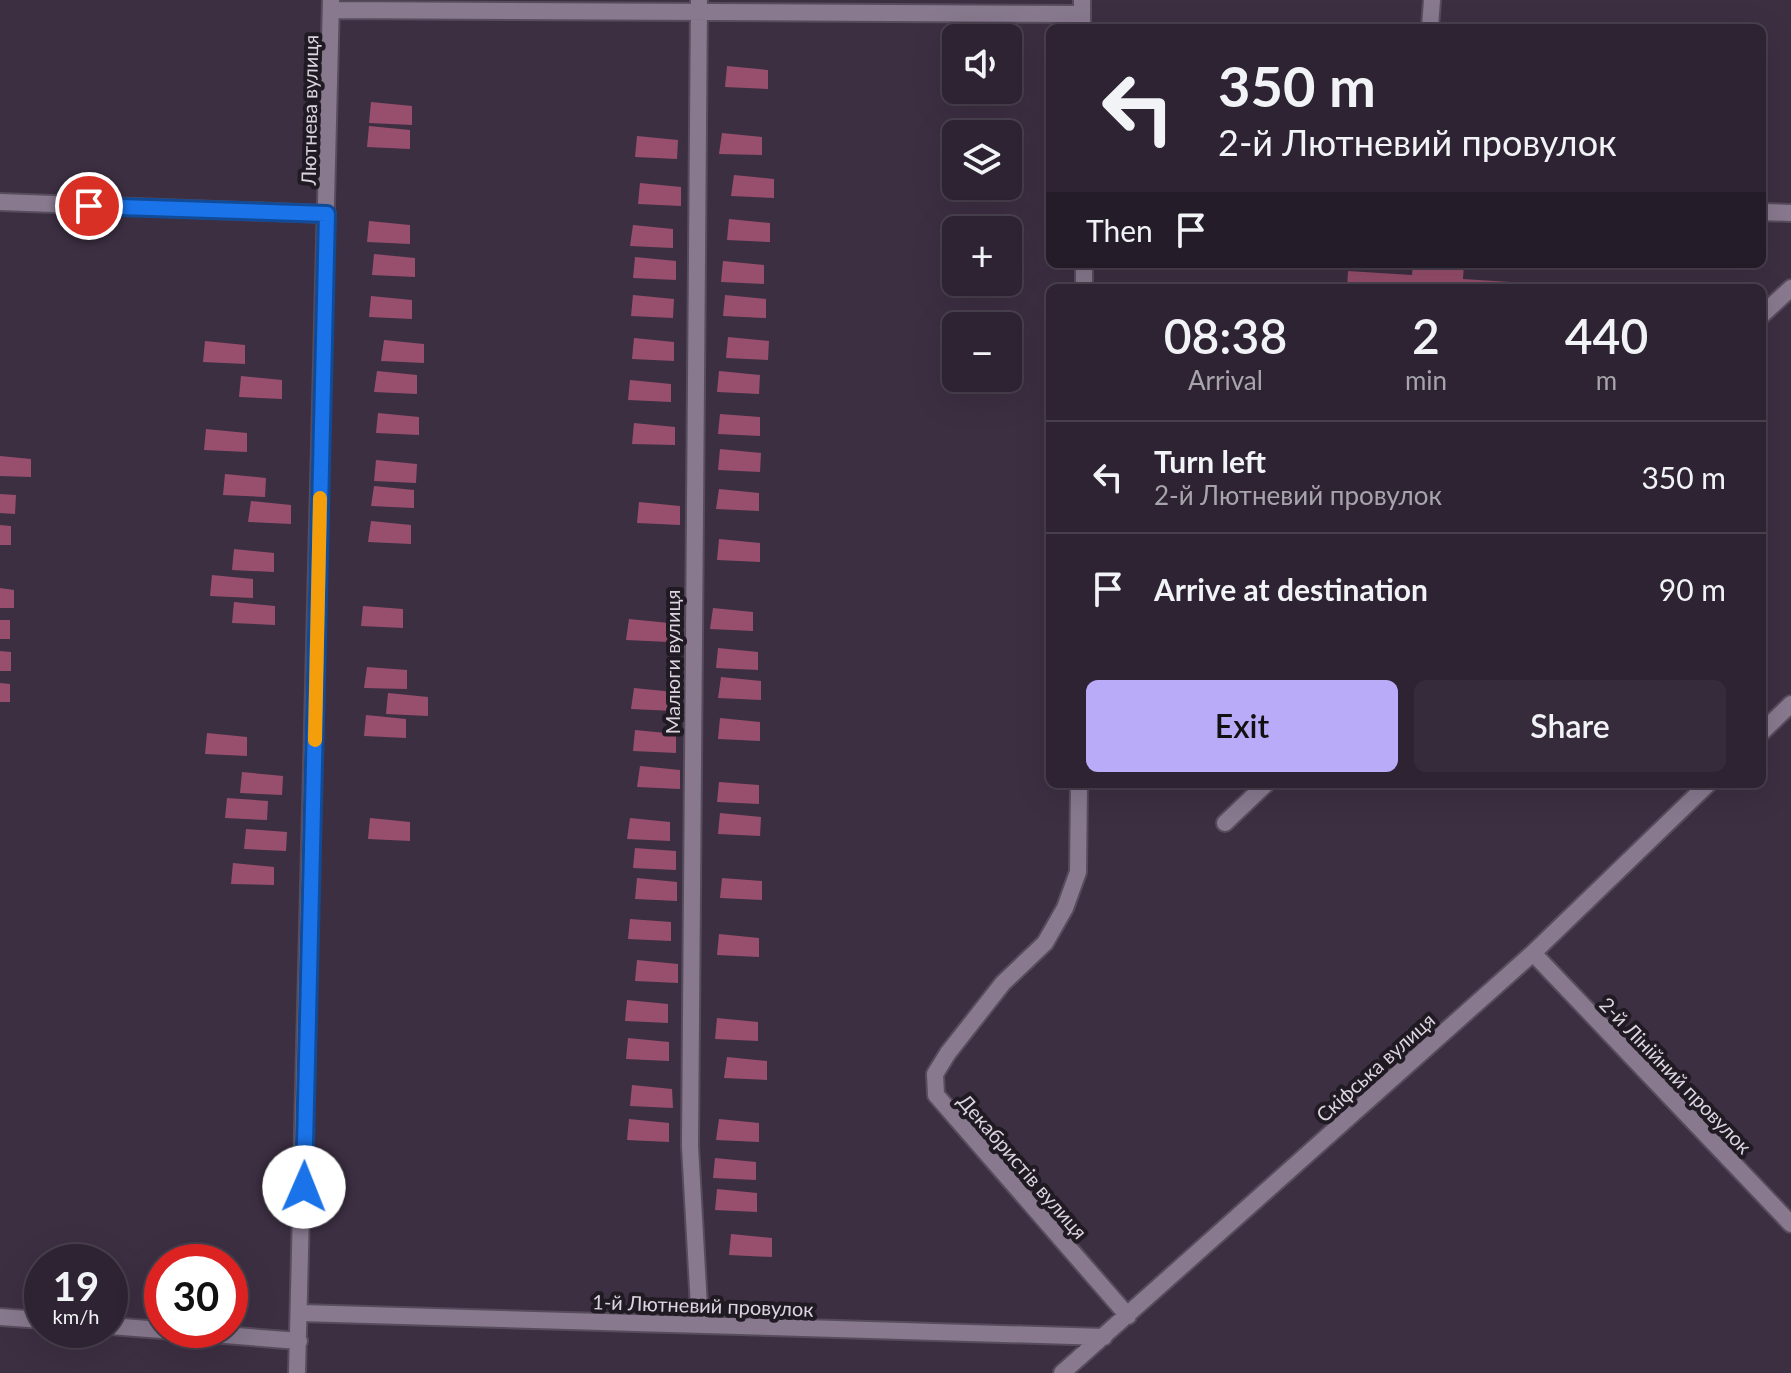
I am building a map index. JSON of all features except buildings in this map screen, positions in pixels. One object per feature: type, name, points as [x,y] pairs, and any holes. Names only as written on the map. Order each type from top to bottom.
[{"type":"street","points":[[1430,24],[1432,0]]},
{"type":"street","points":[[331,5],[699,6],[1082,14]]},
{"type":"street","name":"Лютнева вулиця","points":[[297,1373],[301,1313],[331,5]]},
{"type":"street","name":"Малюги вулиця","points":[[699,6],[690,1146],[700,1325]]},
{"type":"street","points":[[0,202],[327,214]]},
{"type":"street","points":[[1766,212],[1791,213]]},
{"type":"street","points":[[1766,311],[1791,288]]},
{"type":"street","points":[[1766,728],[1791,704]]},
{"type":"street","name":"Декабристів вулиця","points":[[1079,788],[1078,872],[1065,908],[1045,943],[1003,983],[948,1053],[935,1074],[936,1095],[1128,1316]]},
{"type":"street","points":[[1225,823],[1262,788]]},
{"type":"street","name":"Скіфська вулиця","points":[[1062,1373],[1533,953],[1704,788]]},
{"type":"street","name":"2-й Лінійний провулок","points":[[1533,953],[1791,1224]]},
{"type":"street","name":"1-й Лютневий провулок","points":[[301,1313],[1104,1337]]},
{"type":"street","points":[[0,1317],[24,1319]]},
{"type":"street","points":[[128,1327],[299,1341]]},
{"type":"slow traffic","points":[[315,740],[320,498]]},
{"type":"route","points":[[89,206],[327,214],[304,1187]]}]
